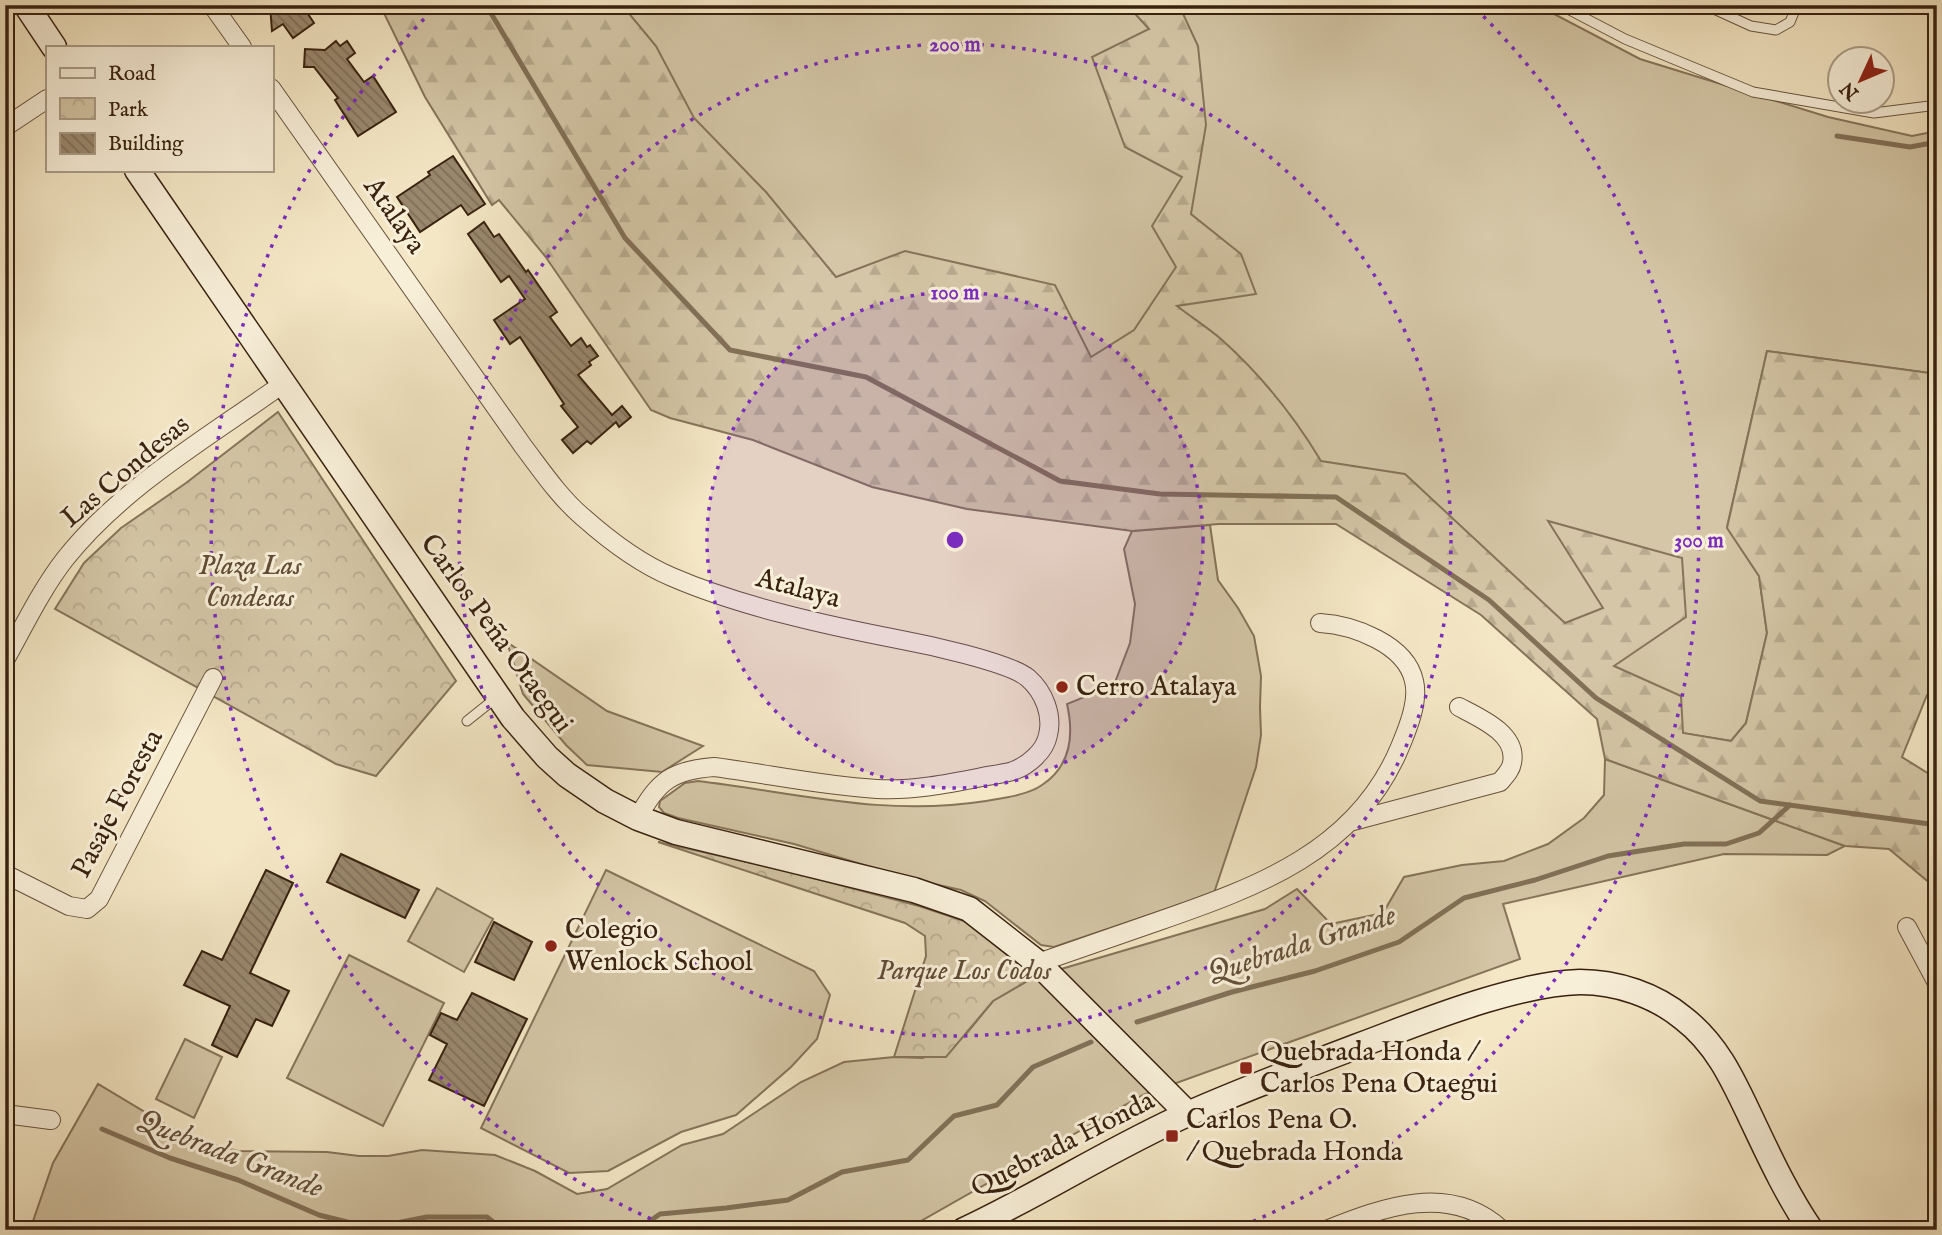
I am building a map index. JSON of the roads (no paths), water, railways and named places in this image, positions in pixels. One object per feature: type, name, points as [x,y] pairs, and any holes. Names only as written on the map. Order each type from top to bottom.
[{"type":"street","points":[[26,5],[53,46]]},
{"type":"street","points":[[212,5],[241,46]]},
{"type":"street","name":"Atalaya","points":[[273,91],[523,446],[561,496],[584,519],[636,557],[671,577],[723,596],[839,627],[926,644],[1014,669],[1028,678],[1041,694],[1048,709],[1050,726],[1047,743],[1034,759],[1013,771],[922,788],[876,789],[714,767],[690,769],[661,785],[646,802],[638,818]]},
{"type":"street","points":[[5,127],[46,100]]},
{"type":"street","name":"Carlos Peña Otaegui","points":[[138,172],[498,696],[529,738],[567,775],[605,801],[638,818],[686,834],[914,890],[969,909],[1038,963],[1188,1114]]},
{"type":"street","name":"Las Condesas","points":[[5,660],[56,572],[89,532],[165,468],[284,383]]},
{"type":"street","points":[[1038,963],[1234,895],[1284,871],[1352,821],[1375,794],[1392,766],[1403,740],[1417,692],[1413,674],[1403,659],[1385,645],[1350,629],[1320,623]]},
{"type":"street","name":"Pasaje Foresta","points":[[5,874],[69,905],[87,909],[99,899],[213,678]]},
{"type":"street","points":[[1352,821],[1500,782],[1512,766],[1513,751],[1505,738],[1487,721],[1459,707]]},
{"type":"street","points":[[1907,927],[1937,983]]},
{"type":"street","points":[[1188,1114],[1436,1016],[1511,994],[1551,986],[1579,982],[1604,984],[1633,990],[1660,1002],[1702,1034],[1720,1057],[1779,1175],[1811,1230]]},
{"type":"street","points":[[5,1114],[51,1120]]},
{"type":"street","name":"Quebrada Honda","points":[[964,1230],[1188,1114]]},
{"type":"street","points":[[1326,1230],[1372,1211],[1419,1203],[1457,1203],[1487,1216],[1502,1230]]},
{"type":"lane","points":[[1560,5],[1625,39],[1753,92],[1874,113],[1937,105]]},
{"type":"lane","points":[[1705,5],[1751,26],[1776,30],[1790,22],[1797,5]]},
{"type":"lane","points":[[467,721],[498,696]]},
{"type":"waterway","points":[[486,5],[625,238],[730,350],[866,377],[1060,481],[1160,494],[1336,497],[1489,600],[1596,698],[1760,801],[1937,825]]},
{"type":"waterway","points":[[1837,136],[1910,147],[1937,142]]},
{"type":"waterway","name":"Quebrada Grande","points":[[1137,1022],[1232,992],[1315,971],[1399,942],[1464,898],[1535,880],[1608,856],[1684,844],[1726,844],[1759,833],[1790,805]]},
{"type":"waterway","name":"Quebrada Grande","points":[[637,1230],[660,1214],[788,1200],[842,1172],[908,1160],[954,1116],[997,1105],[1033,1067],[1091,1042]]},
{"type":"waterway","name":"Quebrada Grande","points":[[102,1129],[170,1158],[238,1180],[319,1215],[371,1228],[427,1217],[487,1217],[503,1230]]},
{"type":"place","name":"Cerro Atalaya","points":[[1062,687]]},
{"type":"place","name":"Colegio Wenlock School","points":[[551,946]]},
{"type":"place","name":"Quebrada Honda / Carlos Pena Otaegui","points":[[1246,1068]]},
{"type":"place","name":"Carlos Pena O. / Quebrada Honda","points":[[1172,1136]]},
{"type":"park label","name":"Plaza Las Condesas","points":[[250,582]]},
{"type":"park label","name":"Parque Los Codos","points":[[964,971]]}]
